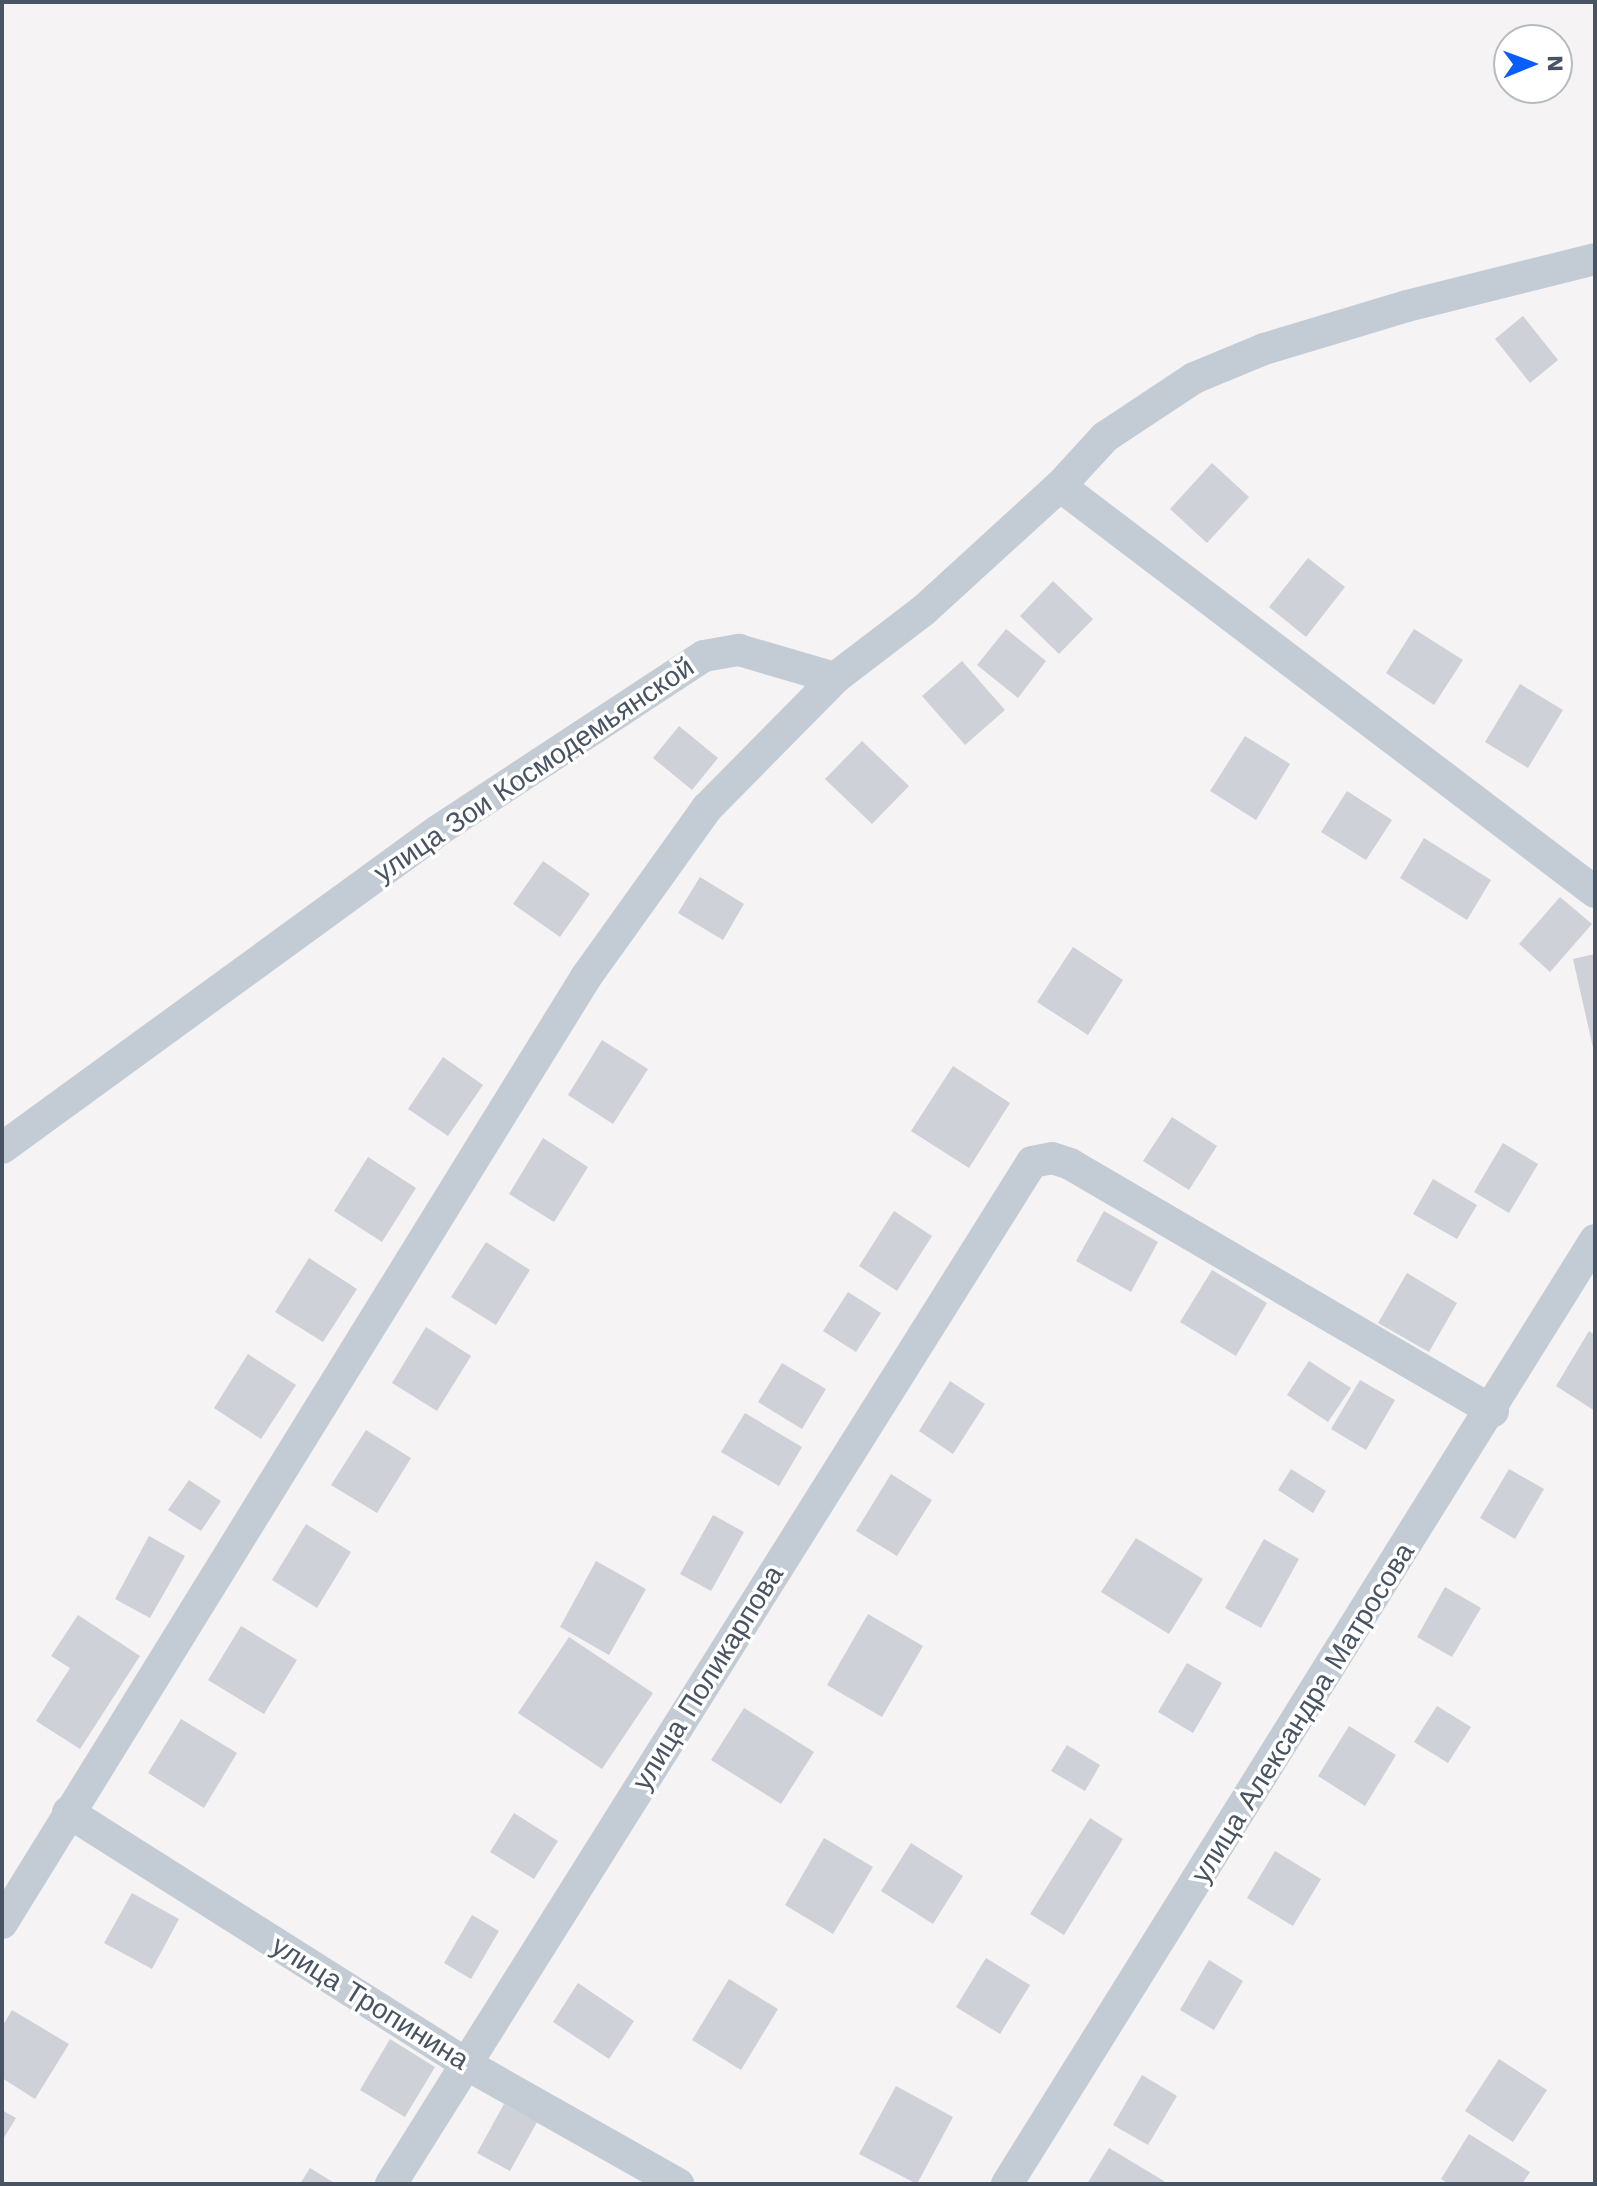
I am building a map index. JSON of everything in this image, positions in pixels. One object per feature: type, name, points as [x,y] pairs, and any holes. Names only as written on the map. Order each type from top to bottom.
[{"type":"street","points":[[2,1923],[586,977],[707,808],[835,678],[924,610],[1060,486],[1105,437],[1194,378],[1264,349],[1393,310],[1595,259]]},
{"type":"street","points":[[1060,486],[1595,892]]},
{"type":"street","name":"улица Зои Космодемьянской","points":[[2,1148],[439,830],[704,656],[751,652],[835,678]]},
{"type":"street","name":"улица Поликарпова","points":[[391,2184],[1025,1171],[1041,1158],[1070,1164],[1493,1411]]},
{"type":"street","name":"улица Александра Матросова","points":[[1007,2184],[1493,1411],[1595,1240]]},
{"type":"street","name":"улица Тропинина","points":[[68,1812],[466,2064],[678,2184]]},
{"type":"building","points":[[1523,316],[1558,360],[1530,383],[1495,339]]},
{"type":"building","points":[[1212,463],[1249,497],[1207,543],[1170,509]]},
{"type":"building","points":[[1308,558],[1345,587],[1306,637],[1269,607]]},
{"type":"building","points":[[1053,581],[1093,619],[1059,654],[1020,616]]},
{"type":"building","points":[[1006,629],[1046,661],[1018,698],[977,665]]},
{"type":"building","points":[[1414,629],[1463,660],[1434,705],[1386,673]]},
{"type":"building","points":[[962,661],[1005,710],[965,745],[922,696]]},
{"type":"building","points":[[1520,684],[1563,710],[1528,768],[1485,742]]},
{"type":"building","points":[[679,726],[718,758],[692,790],[653,758]]},
{"type":"building","points":[[1245,736],[1290,764],[1256,820],[1210,791]]},
{"type":"building","points":[[862,741],[909,786],[872,824],[825,779]]},
{"type":"building","points":[[1347,791],[1392,820],[1366,860],[1321,832]]},
{"type":"building","points":[[1424,838],[1491,880],[1467,920],[1400,878]]},
{"type":"building","points":[[543,861],[590,894],[560,937],[513,904]]},
{"type":"building","points":[[700,877],[744,904],[723,940],[678,913]]},
{"type":"building","points":[[1560,897],[1592,924],[1550,972],[1519,944]]},
{"type":"building","points":[[1073,947],[1123,980],[1088,1035],[1037,1002]]},
{"type":"building","points":[[1595,954],[1595,1051],[1594,1052],[1573,959]]},
{"type":"building","points":[[602,1040],[648,1069],[613,1124],[568,1095]]},
{"type":"building","points":[[443,1057],[483,1085],[448,1136],[408,1109]]},
{"type":"building","points":[[953,1066],[1010,1103],[969,1168],[911,1131]]},
{"type":"building","points":[[1172,1117],[1217,1146],[1189,1190],[1143,1161]]},
{"type":"building","points":[[543,1138],[588,1167],[554,1222],[509,1194]]},
{"type":"building","points":[[1503,1143],[1538,1164],[1509,1213],[1474,1192]]},
{"type":"building","points":[[368,1157],[416,1188],[382,1242],[334,1211]]},
{"type":"building","points":[[1433,1179],[1477,1205],[1457,1239],[1413,1214]]},
{"type":"building","points":[[894,1211],[932,1236],[897,1291],[859,1266]]},
{"type":"building","points":[[1104,1211],[1158,1242],[1131,1292],[1076,1261]]},
{"type":"building","points":[[486,1242],[530,1270],[496,1325],[451,1297]]},
{"type":"building","points":[[309,1258],[357,1289],[323,1342],[275,1312]]},
{"type":"building","points":[[1212,1270],[1267,1303],[1236,1356],[1180,1322]]},
{"type":"building","points":[[1407,1273],[1457,1303],[1429,1352],[1378,1323]]},
{"type":"building","points":[[848,1292],[881,1313],[856,1352],[823,1331]]},
{"type":"building","points":[[426,1327],[471,1356],[437,1411],[392,1383]]},
{"type":"building","points":[[1589,1331],[1595,1335],[1595,1411],[1556,1386]]},
{"type":"building","points":[[248,1354],[296,1385],[261,1439],[214,1408]]},
{"type":"building","points":[[1309,1361],[1351,1388],[1328,1422],[1287,1395]]},
{"type":"building","points":[[782,1363],[826,1389],[802,1429],[758,1402]]},
{"type":"building","points":[[1360,1380],[1395,1400],[1366,1450],[1331,1429]]},
{"type":"building","points":[[950,1381],[985,1404],[953,1454],[919,1431]]},
{"type":"building","points":[[745,1413],[802,1447],[779,1486],[721,1452]]},
{"type":"building","points":[[366,1430],[411,1458],[377,1513],[331,1485]]},
{"type":"building","points":[[1291,1469],[1326,1491],[1313,1513],[1278,1490]]},
{"type":"building","points":[[1509,1469],[1544,1489],[1515,1539],[1480,1518]]},
{"type":"building","points":[[891,1474],[932,1500],[897,1556],[856,1531]]},
{"type":"building","points":[[189,1480],[221,1501],[201,1531],[168,1510]]},
{"type":"building","points":[[713,1515],[744,1532],[711,1591],[680,1574]]},
{"type":"building","points":[[306,1524],[351,1552],[317,1608],[272,1580]]},
{"type":"building","points":[[149,1536],[185,1556],[150,1618],[115,1599]]},
{"type":"building","points":[[1136,1538],[1203,1579],[1169,1634],[1101,1592]]},
{"type":"building","points":[[1264,1539],[1299,1559],[1261,1628],[1225,1608]]},
{"type":"building","points":[[596,1561],[646,1589],[609,1655],[560,1627]]},
{"type":"building","points":[[1445,1587],[1481,1608],[1452,1657],[1417,1637]]},
{"type":"building","points":[[868,1614],[923,1646],[882,1717],[827,1685]]},
{"type":"building","points":[[78,1615],[140,1656],[80,1749],[36,1721],[70,1668],[51,1656]]},
{"type":"building","points":[[241,1626],[297,1660],[264,1714],[208,1680]]},
{"type":"building","points":[[569,1637],[653,1693],[602,1769],[518,1713]]},
{"type":"building","points":[[1187,1663],[1222,1683],[1193,1733],[1158,1712]]},
{"type":"building","points":[[1437,1706],[1471,1727],[1448,1763],[1414,1742]]},
{"type":"building","points":[[744,1708],[814,1752],[781,1804],[711,1760]]},
{"type":"building","points":[[181,1719],[237,1753],[204,1808],[148,1773]]},
{"type":"building","points":[[1349,1726],[1396,1755],[1365,1806],[1318,1776]]},
{"type":"building","points":[[1067,1745],[1100,1765],[1085,1791],[1051,1771]]},
{"type":"building","points":[[514,1813],[558,1841],[534,1879],[490,1852]]},
{"type":"building","points":[[1090,1818],[1123,1839],[1064,1935],[1030,1914]]},
{"type":"building","points":[[824,1838],[873,1867],[833,1934],[785,1905]]},
{"type":"building","points":[[911,1843],[963,1876],[933,1924],[881,1891]]},
{"type":"building","points":[[1275,1851],[1321,1879],[1293,1926],[1247,1898]]},
{"type":"building","points":[[132,1893],[179,1919],[152,1969],[104,1943]]},
{"type":"building","points":[[472,1915],[499,1931],[471,1979],[444,1963]]},
{"type":"building","points":[[986,1958],[1030,1985],[1000,2034],[956,2007]]},
{"type":"building","points":[[1209,1960],[1243,1981],[1214,2030],[1180,2010]]},
{"type":"building","points":[[729,1979],[778,2009],[741,2070],[692,2040]]},
{"type":"building","points":[[578,1983],[634,2021],[609,2059],[553,2022]]},
{"type":"building","points":[[12,2010],[69,2044],[35,2099],[2,2078],[2,2027]]},
{"type":"building","points":[[390,2039],[435,2067],[405,2117],[360,2090]]},
{"type":"building","points":[[1499,2059],[1547,2090],[1513,2142],[1465,2111]]},
{"type":"building","points":[[1142,2075],[1177,2096],[1148,2145],[1113,2125]]},
{"type":"building","points":[[896,2086],[953,2117],[917,2184],[859,2154]]},
{"type":"building","points":[[504,2104],[537,2122],[510,2171],[477,2153]]},
{"type":"building","points":[[2,2110],[16,2118],[2,2141]]},
{"type":"building","points":[[1469,2134],[1530,2172],[1522,2184],[1449,2184],[1441,2179]]},
{"type":"building","points":[[1109,2148],[1164,2181],[1162,2184],[1087,2184]]},
{"type":"building","points":[[310,2168],[336,2184],[300,2184]]}]
